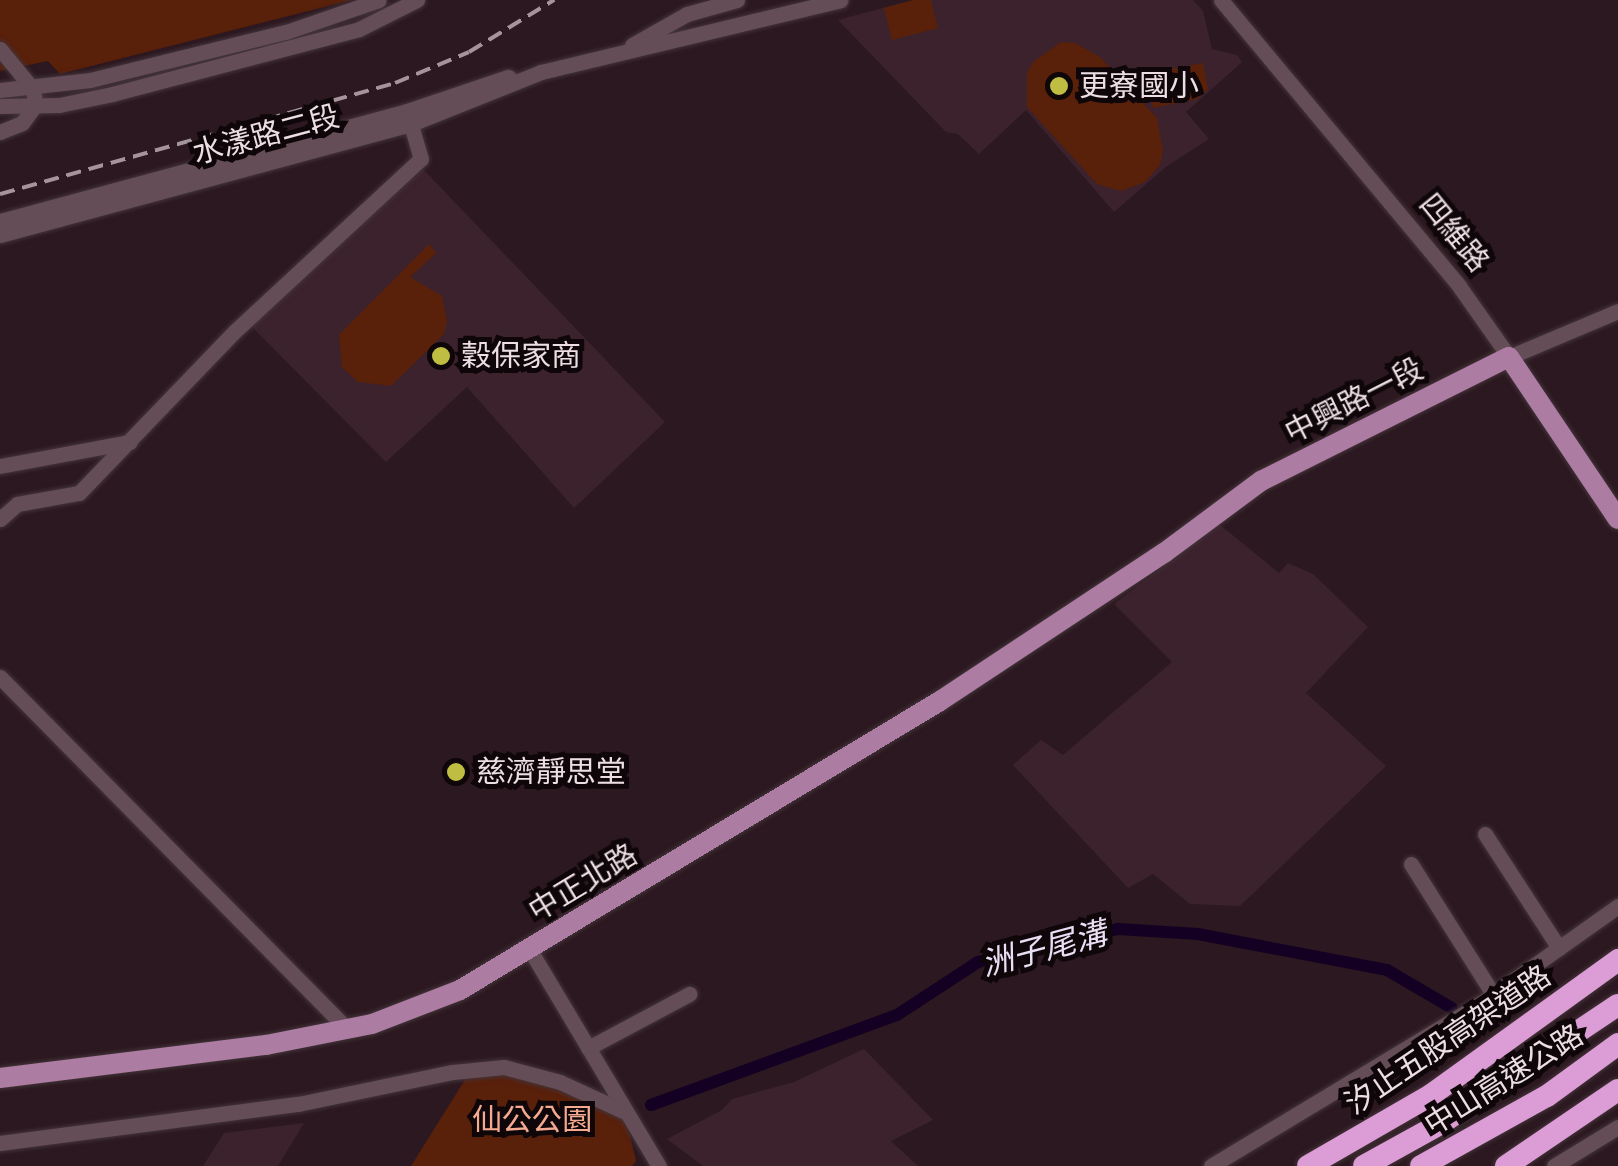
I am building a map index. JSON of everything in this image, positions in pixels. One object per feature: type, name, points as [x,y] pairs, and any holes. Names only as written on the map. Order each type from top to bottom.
[{"type":"highway","name":"汐止五股高架道路","points":[[1308,1166],[1431,1095],[1618,960]]},
{"type":"highway","name":"中山高速公路","points":[[1364,1166],[1440,1124],[1618,1005]]},
{"type":"highway","name":"中山高速公路","points":[[1421,1166],[1547,1096],[1618,1044]]},
{"type":"highway","points":[[1506,1166],[1618,1090]]},
{"type":"main road","name":"四維路","points":[[1509,357],[1618,519]]},
{"type":"main road","name":"中興路一段","points":[[1133,574],[1260,480],[1509,357]]},
{"type":"main road","name":"中正北路","points":[[0,1078],[266,1046],[413,1011],[530,950],[850,758],[1133,574]]},
{"type":"street","points":[[0,90],[90,80],[318,22],[378,0]]},
{"type":"street","points":[[0,106],[112,94],[358,29],[417,0]]},
{"type":"street","points":[[620,53],[688,14],[736,0]]},
{"type":"street","name":"水漾路二段","points":[[0,235],[409,117],[541,72],[840,0]]},
{"type":"street","name":"四維路","points":[[1221,0],[1459,286],[1509,357]]},
{"type":"street","points":[[0,49],[32,88],[36,104]]},
{"type":"street","points":[[0,132],[22,123],[36,104]]},
{"type":"street","points":[[0,519],[17,504],[78,493],[248,319],[421,158],[409,117]]},
{"type":"street","name":"水漾路二段","points":[[0,221],[409,117]]},
{"type":"street","points":[[0,212],[66,204]]},
{"type":"street","name":"中興路一段","points":[[1509,357],[1618,311]]},
{"type":"street","points":[[0,466],[130,442]]},
{"type":"street","points":[[0,678],[346,1028]]},
{"type":"street","points":[[1485,834],[1559,948]]},
{"type":"street","points":[[1411,864],[1487,998]]},
{"type":"street","points":[[1211,1166],[1487,998],[1618,906]]},
{"type":"street","points":[[530,950],[659,1166]]},
{"type":"street","points":[[588,1048],[689,994]]},
{"type":"street","points":[[0,1143],[298,1104],[453,1072],[504,1067],[560,1082],[623,1111]]},
{"type":"street","points":[[1554,1166],[1618,1127]]},
{"type":"shaded area","name":"更寮國小","points":[[913,0],[1193,0],[1203,11],[1212,49],[1237,55],[1242,62],[1186,112],[1209,139],[1167,166],[1114,212],[1026,110],[979,154],[958,134],[946,132],[838,20]]},
{"type":"shaded area","name":"穀保家商","points":[[423,169],[665,422],[574,508],[467,387],[386,462],[251,326]]},
{"type":"shaded area","points":[[1219,524],[1279,573],[1288,563],[1313,574],[1368,627],[1306,693],[1386,766],[1240,906],[1190,904],[1153,874],[1128,888],[1013,765],[1041,740],[1063,755],[1172,662],[1114,604]]},
{"type":"shaded area","points":[[864,1049],[933,1120],[891,1141],[918,1166],[703,1166],[667,1139],[722,1110],[732,1099],[794,1082]]},
{"type":"shaded area","points":[[304,1123],[278,1166],[203,1166],[224,1133]]},
{"type":"green space","points":[[0,0],[352,0],[60,74],[48,61],[0,71]]},
{"type":"green space","points":[[913,0],[931,0],[938,28],[892,40],[884,8]]},
{"type":"green space","points":[[1061,42],[1075,43],[1100,57],[1157,118],[1163,151],[1160,165],[1145,182],[1121,191],[1097,184],[1027,107],[1027,74],[1033,62]]},
{"type":"green space","points":[[1203,63],[1208,89],[1197,99],[1153,108],[1145,74]]},
{"type":"green space","points":[[429,244],[436,253],[410,277],[442,296],[447,321],[444,334],[391,386],[358,382],[342,367],[339,335]]},
{"type":"green space","name":"仙公公園","points":[[471,1070],[543,1073],[623,1106],[636,1161],[632,1166],[411,1166]]},
{"type":"waterway","name":"洲子尾溝","points":[[651,1105],[897,1015],[978,962],[1118,929],[1198,934],[1387,970],[1452,1008]]},
{"type":"railway","points":[[0,194],[395,83],[469,52],[554,0]]},
{"type":"place","name":"更寮國小","points":[[1059,86]]},
{"type":"place","name":"穀保家商","points":[[441,356]]},
{"type":"place","name":"慈濟靜思堂","points":[[456,772]]}]
